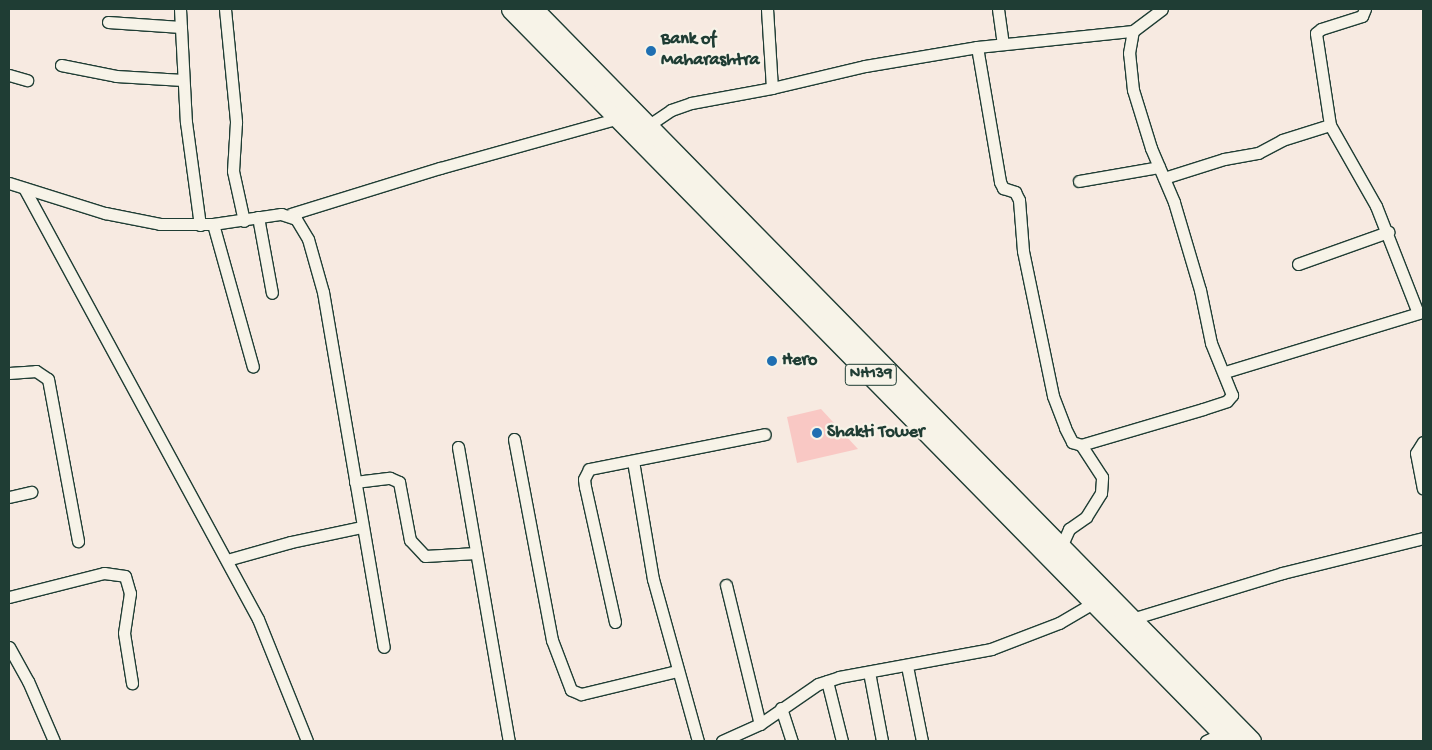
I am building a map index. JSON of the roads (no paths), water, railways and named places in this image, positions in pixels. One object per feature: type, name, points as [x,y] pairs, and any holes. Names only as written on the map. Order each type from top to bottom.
[{"type":"highway","name":"NH139","points":[[511,9],[619,118],[642,130],[1061,547],[1100,598],[1132,619],[1224,735]]},
{"type":"highway","name":"NH139","points":[[533,9],[642,130],[1100,598],[1224,735],[1251,741]]},
{"type":"street","points":[[180,9],[183,80],[200,225]]},
{"type":"street","points":[[225,9],[236,122],[233,171],[244,221]]},
{"type":"street","points":[[767,9],[772,88]]},
{"type":"street","points":[[998,9],[1003,44]]},
{"type":"street","points":[[642,130],[671,110],[691,102],[772,88],[874,64],[977,47],[1133,32],[1162,9]]},
{"type":"street","points":[[1224,372],[1420,312],[1388,232],[1330,125],[1316,34],[1321,28],[1362,16],[1364,9]]},
{"type":"street","points":[[108,22],[181,27]]},
{"type":"street","points":[[1081,446],[1227,401],[1232,395],[1211,343],[1183,230],[1158,166],[1133,90],[1129,53],[1133,32]]},
{"type":"street","points":[[977,47],[1000,182],[1003,188],[1015,192],[1019,200],[1023,252],[1053,396],[1072,442],[1081,446],[1102,477],[1101,493],[1086,517],[1069,529],[1061,547]]},
{"type":"street","points":[[61,65],[116,76],[183,80]]},
{"type":"street","points":[[9,75],[27,80]]},
{"type":"street","points":[[9,183],[134,220],[200,225],[244,221],[290,214],[440,168],[619,118]]},
{"type":"street","points":[[1164,178],[1224,159],[1258,153],[1282,140],[1330,125]]},
{"type":"street","points":[[1080,180],[1158,166]]},
{"type":"street","points":[[24,188],[227,560],[268,639],[282,683],[307,741]]},
{"type":"street","points":[[290,214],[302,226],[308,239],[322,284],[384,647]]},
{"type":"street","points":[[258,218],[272,293]]},
{"type":"street","points":[[214,224],[253,367]]},
{"type":"street","points":[[1298,264],[1388,232]]},
{"type":"street","points":[[9,373],[36,371],[48,379],[78,541]]},
{"type":"street","points":[[615,622],[584,479],[589,469],[765,434]]},
{"type":"street","points":[[514,439],[552,640],[571,690],[581,694],[677,671]]},
{"type":"street","points":[[1423,442],[1416,453],[1423,488]]},
{"type":"street","points":[[458,447],[508,741]]},
{"type":"street","points":[[633,461],[653,579],[698,741]]},
{"type":"street","points":[[355,482],[390,478],[399,482],[410,540],[425,556],[476,553]]},
{"type":"street","points":[[9,497],[31,492]]},
{"type":"street","points":[[227,560],[291,542],[362,527]]},
{"type":"street","points":[[1132,619],[1282,573],[1423,538]]},
{"type":"street","points":[[9,597],[104,573],[125,576],[130,586],[124,634],[132,683]]},
{"type":"street","points":[[726,585],[760,724]]},
{"type":"street","points":[[722,741],[760,724],[800,694],[827,681],[956,658],[1024,638],[1100,598]]},
{"type":"street","points":[[9,647],[25,674],[54,741]]},
{"type":"street","points":[[907,666],[922,741]]},
{"type":"street","points":[[869,672],[882,741]]},
{"type":"street","points":[[827,681],[842,741]]},
{"type":"street","points":[[781,708],[792,741]]},
{"type":"place","name":"Bank of Maharashtra","points":[[651,51]]},
{"type":"place","name":"Hero","points":[[772,361]]},
{"type":"place","name":"Shakti Tower","points":[[817,433]]}]
